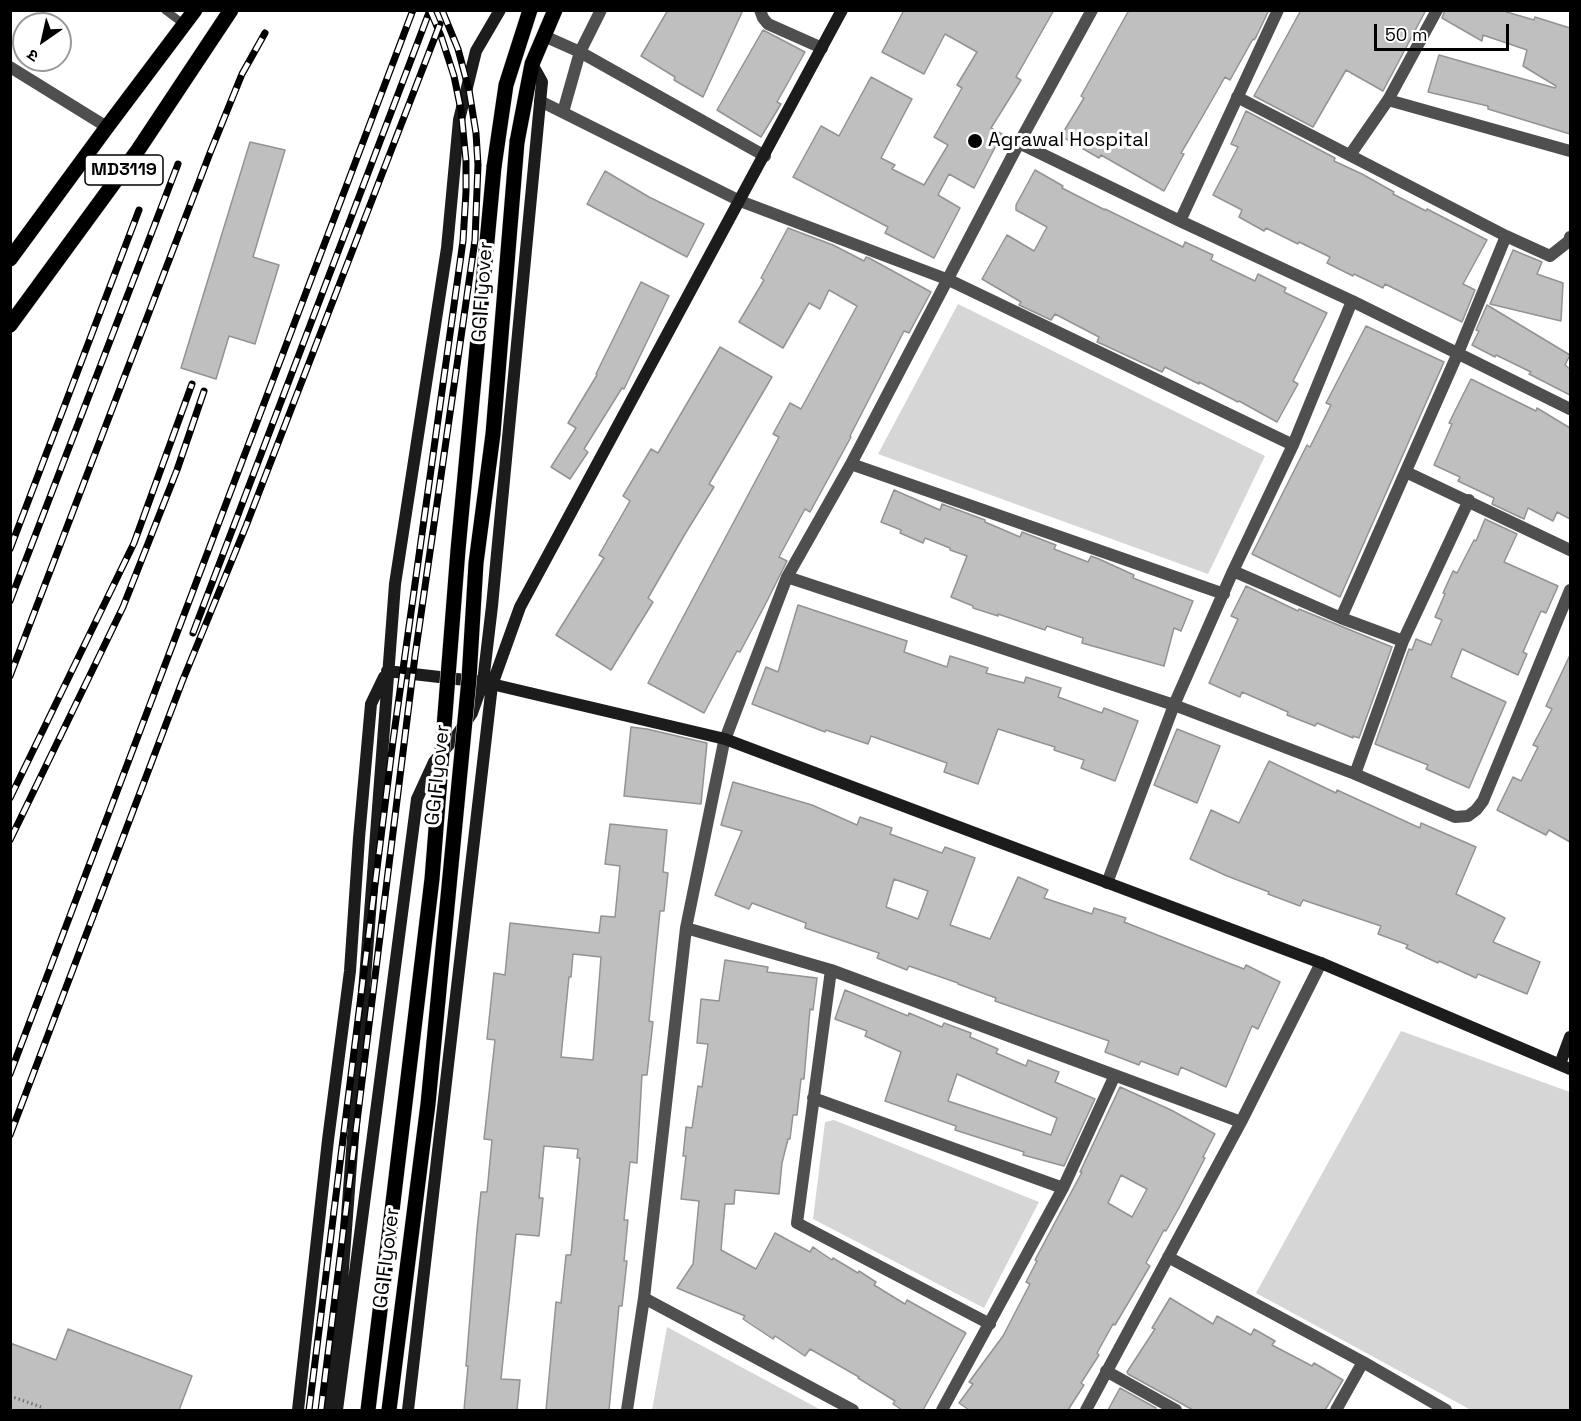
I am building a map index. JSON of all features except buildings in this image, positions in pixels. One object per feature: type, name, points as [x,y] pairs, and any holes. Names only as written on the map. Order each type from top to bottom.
[{"type":"main road","name":"MD3119","points":[[10,259],[195,10]]},
{"type":"main road","name":"MD3119","points":[[10,326],[138,150],[231,10]]},
{"type":"main road","name":"GG Flyover","points":[[368,1410],[432,879],[458,550],[494,167],[506,85],[530,10]]},
{"type":"main road","name":"GG Flyover","points":[[388,1410],[430,1081],[469,679],[477,563],[493,434],[517,142],[532,64],[555,10]]},
{"type":"street","points":[[325,1410],[341,1295],[395,585],[447,248],[459,120],[476,51],[500,10]]},
{"type":"street","points":[[563,112],[580,52],[601,10]]},
{"type":"street","points":[[760,10],[768,24],[822,48]]},
{"type":"street","points":[[338,1410],[417,799],[434,762],[472,713],[520,607],[842,10]]},
{"type":"street","points":[[627,1410],[644,1298],[686,928],[725,739],[787,576],[851,464],[1019,143],[1092,10]]},
{"type":"street","points":[[1180,222],[1278,10]]},
{"type":"street","points":[[1350,155],[1388,100],[1437,10]]},
{"type":"street","points":[[544,36],[580,52],[765,156]]},
{"type":"street","points":[[408,1410],[487,683],[492,606],[542,82],[532,64]]},
{"type":"street","points":[[10,67],[107,127]]},
{"type":"street","points":[[1237,97],[1506,236],[1550,256],[1570,237]]},
{"type":"street","points":[[540,100],[740,201],[949,280],[1293,445]]},
{"type":"street","points":[[1388,100],[1570,151]]},
{"type":"street","points":[[1019,143],[1180,222],[1352,301],[1570,409]]},
{"type":"street","points":[[1341,618],[1458,353],[1506,236]]},
{"type":"street","points":[[1107,883],[1174,705],[1233,571],[1293,445],[1352,301]]},
{"type":"street","points":[[851,464],[1224,594]]},
{"type":"street","points":[[1406,472],[1570,550]]},
{"type":"street","points":[[1355,774],[1403,641],[1469,500]]},
{"type":"street","points":[[1233,571],[1341,618],[1403,641]]},
{"type":"street","points":[[787,576],[1174,705],[1355,774],[1455,817],[1468,816],[1483,801],[1570,590]]},
{"type":"street","points":[[387,671],[487,683],[725,739],[1321,963],[1565,1067],[1570,1037]]},
{"type":"street","points":[[298,1410],[328,1140],[350,971],[371,704],[387,671]]},
{"type":"street","points":[[686,928],[831,970],[1241,1122]]},
{"type":"street","points":[[1086,1410],[1241,1122],[1321,963]]},
{"type":"street","points":[[831,970],[797,1223],[990,1324]]},
{"type":"street","points":[[942,1410],[1063,1188],[1115,1075]]},
{"type":"street","points":[[813,1098],[1063,1188]]},
{"type":"street","points":[[1168,1257],[1363,1362],[1446,1410]]},
{"type":"street","points":[[644,1298],[853,1410]]},
{"type":"street","points":[[1336,1410],[1363,1362]]},
{"type":"street","points":[[1107,1371],[1176,1410]]},
{"type":"lane","points":[[165,10],[185,25]]},
{"type":"path","points":[[10,1396],[44,1408]]},
{"type":"shaded area","points":[[958,304],[1265,456],[1208,574],[878,454]]},
{"type":"shaded area","points":[[1401,1031],[1570,1092],[1570,1410],[1471,1410],[1256,1293]]},
{"type":"shaded area","points":[[834,1120],[1039,1202],[984,1308],[813,1219],[825,1122]]},
{"type":"shaded area","points":[[667,1327],[821,1410],[652,1410]]},
{"type":"railway","points":[[10,1074],[413,10]]},
{"type":"railway","points":[[193,633],[430,10]]},
{"type":"railway","points":[[309,1410],[393,741],[463,241],[466,161],[461,110],[454,76],[430,10]]},
{"type":"railway","points":[[321,1410],[415,656],[475,240],[478,165],[476,133],[469,90],[458,49],[442,10]]},
{"type":"railway","points":[[10,1135],[182,682],[246,526],[440,24]]},
{"type":"railway","points":[[10,676],[210,153],[242,74],[265,33]]},
{"type":"railway","points":[[10,601],[178,164]]},
{"type":"railway","points":[[10,549],[139,210]]},
{"type":"railway","points":[[10,798],[134,543],[192,384]]},
{"type":"railway","points":[[10,840],[123,607],[177,470],[204,391]]},
{"type":"place","name":"Agrawal Hospital","points":[[975,141]]}]
